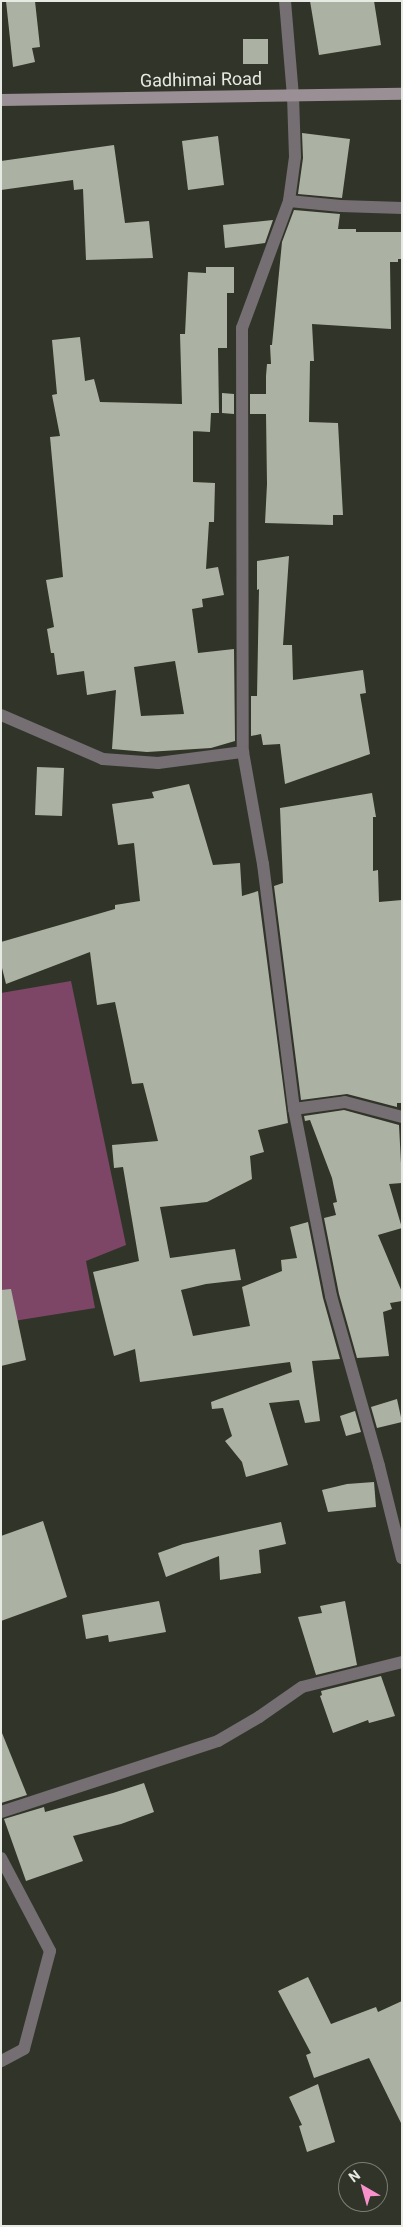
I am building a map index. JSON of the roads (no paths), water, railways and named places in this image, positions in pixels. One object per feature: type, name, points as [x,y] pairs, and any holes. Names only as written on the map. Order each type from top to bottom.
[{"type":"street","points":[[284,1],[293,96],[295,157],[289,201],[242,328],[243,752],[263,864],[294,1109],[331,1296],[379,1466],[402,1558]]},
{"type":"street","name":"Gadhimai Road","points":[[1,100],[402,94]]},
{"type":"street","points":[[289,201],[341,206],[402,208]]},
{"type":"street","points":[[1,715],[103,759],[158,763],[243,752]]},
{"type":"street","points":[[294,1109],[345,1102],[402,1117]]},
{"type":"street","points":[[1,1812],[218,1741],[259,1717],[302,1687],[402,1662]]},
{"type":"street","points":[[1,1858],[50,1951],[24,2049],[1,2061]]}]
